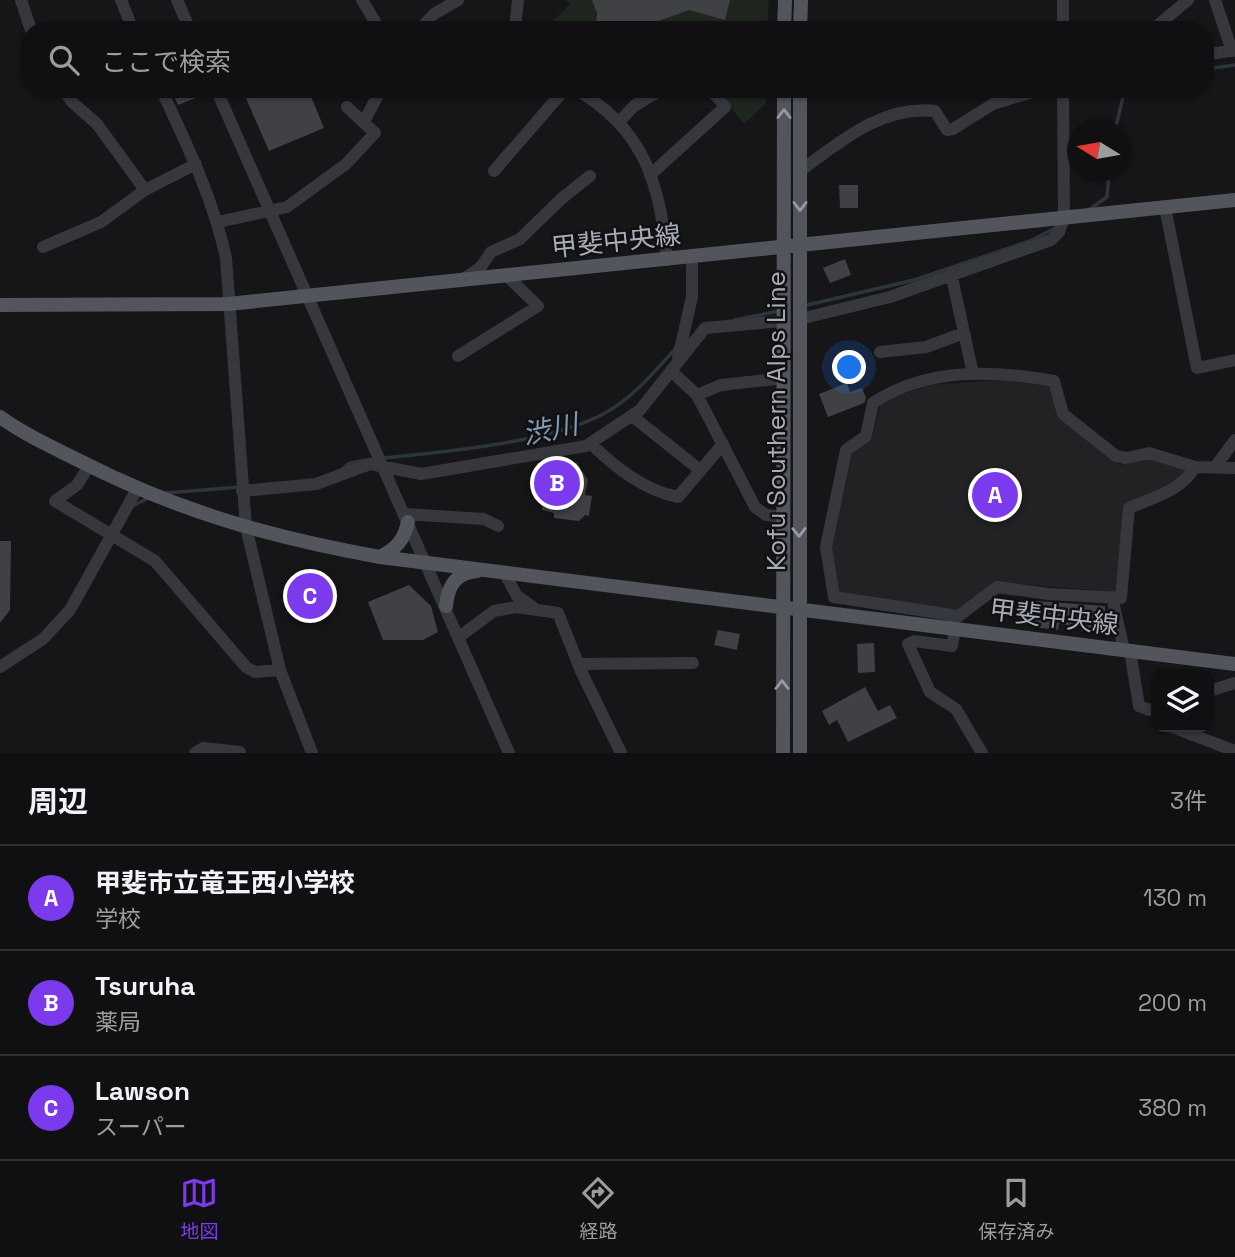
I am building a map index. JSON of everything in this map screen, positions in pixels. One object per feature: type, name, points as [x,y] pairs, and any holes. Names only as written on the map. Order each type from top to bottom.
[{"type":"main road","points":[[784,21],[785,0]]},
{"type":"main road","points":[[800,21],[801,0]]},
{"type":"main road","name":"Kofu Southern Alps Line","points":[[783,753],[784,98]]},
{"type":"main road","name":"Kofu Southern Alps Line","points":[[800,98],[800,753]]},
{"type":"main road","name":"甲斐中央線","points":[[0,305],[228,304],[1235,200]]},
{"type":"main road","name":"甲斐中央線","points":[[0,417],[19,430],[89,466],[189,511],[298,542],[380,558],[427,561],[801,612],[955,625],[1235,664]]},
{"type":"main road","points":[[380,558],[394,550],[405,537],[407,518]]},
{"type":"main road","points":[[446,606],[450,587],[464,572],[498,571]]},
{"type":"street","points":[[20,0],[28,21]]},
{"type":"street","points":[[121,0],[130,21]]},
{"type":"street","points":[[177,0],[186,21]]},
{"type":"street","points":[[362,0],[375,21]]},
{"type":"street","points":[[427,21],[458,0]]},
{"type":"street","points":[[516,21],[518,0]]},
{"type":"street","points":[[1063,0],[1063,21]]},
{"type":"street","points":[[1163,21],[1188,0]]},
{"type":"street","points":[[1214,54],[1234,51],[1215,0]]},
{"type":"street","points":[[70,98],[97,124],[145,190]]},
{"type":"street","points":[[165,98],[196,164],[218,222],[226,258],[246,527],[280,670],[307,752]]},
{"type":"street","points":[[220,98],[427,561],[509,753]]},
{"type":"street","points":[[364,122],[376,98]]},
{"type":"street","points":[[494,171],[557,98]]},
{"type":"street","points":[[587,98],[619,122],[633,138],[650,174],[663,222],[667,260]]},
{"type":"street","points":[[619,122],[634,106],[647,98]]},
{"type":"street","points":[[650,174],[725,107],[718,98]]},
{"type":"street","points":[[800,172],[859,128],[888,117],[920,109],[935,111],[947,130],[993,104],[1013,98]]},
{"type":"street","points":[[800,319],[890,297],[1051,240],[1059,232],[1064,218],[1063,98]]},
{"type":"street","points":[[218,222],[287,207],[346,164],[375,133],[347,107]]},
{"type":"street","points":[[43,247],[101,222],[145,190],[196,164]]},
{"type":"street","points":[[461,282],[481,267],[491,252],[520,239],[561,199],[590,176]]},
{"type":"street","points":[[1165,207],[1197,368],[1235,360]]},
{"type":"street","points":[[674,366],[692,297],[692,258]]},
{"type":"street","points":[[951,274],[973,374]]},
{"type":"street","points":[[458,356],[538,306],[508,277]]},
{"type":"street","points":[[242,491],[316,484],[370,464],[421,474],[479,466],[501,458],[575,449],[590,443],[632,416],[710,325],[782,321]]},
{"type":"street","points":[[880,352],[926,346],[964,333]]},
{"type":"street","points":[[674,366],[698,395],[755,507],[766,515],[783,517]]},
{"type":"street","points":[[955,625],[834,597],[826,547],[846,450],[866,436],[873,403],[918,381],[973,374],[1003,372],[1054,381],[1063,414],[1116,456],[1126,458],[1149,453],[1195,467],[1235,468]]},
{"type":"street","points":[[698,395],[721,385],[784,378]]},
{"type":"street","points":[[632,416],[700,470]]},
{"type":"street","points":[[1215,467],[1235,440]]},
{"type":"street","points":[[590,443],[617,470],[667,495],[678,497],[723,444]]},
{"type":"street","points":[[89,466],[77,485],[55,501],[155,561],[246,667],[255,672],[280,670]]},
{"type":"street","points":[[982,753],[956,709],[930,692],[908,645],[914,641],[952,646],[955,625],[997,587],[1121,598],[1129,508],[1177,487],[1187,480],[1195,467]]},
{"type":"street","points":[[0,667],[54,630],[70,610],[137,489]]},
{"type":"street","points":[[407,518],[484,519],[498,526]]},
{"type":"street","points":[[498,571],[517,596],[538,609]]},
{"type":"street","points":[[1112,597],[1139,706],[1151,711]]},
{"type":"street","points":[[459,637],[494,611],[516,607],[558,613],[578,664],[621,753]]},
{"type":"street","points":[[578,664],[693,663]]},
{"type":"street","points":[[1214,689],[1235,683]]},
{"type":"street","points":[[1185,732],[1235,751]]},
{"type":"street","points":[[195,753],[203,748],[240,752]]},
{"type":"shaded area","points":[[565,0],[769,0],[768,21],[552,21],[571,4]]},
{"type":"shaded area","points":[[724,98],[766,98],[766,103],[744,124]]},
{"type":"shaded area","points":[[1022,379],[1053,387],[1060,418],[1120,465],[1155,457],[1189,469],[1184,478],[1124,506],[1116,592],[997,582],[955,611],[835,592],[830,548],[850,454],[872,438],[881,402],[928,385]]},
{"type":"building","points":[[592,0],[730,0],[725,20],[689,10],[659,21],[597,21],[597,13]]},
{"type":"building","points":[[175,98],[196,98],[178,105]]},
{"type":"building","points":[[246,98],[312,98],[324,128],[269,151]]},
{"type":"building","points":[[839,185],[858,185],[858,208],[840,208]]},
{"type":"building","points":[[845,259],[851,275],[830,283],[823,268]]},
{"type":"building","points":[[847,383],[850,392],[862,388],[866,398],[864,403],[828,417],[819,394]]},
{"type":"building","points":[[555,460],[577,463],[588,480],[585,495],[592,496],[589,516],[585,515],[579,521],[554,518],[554,513],[542,510],[541,486],[534,485],[537,463]]},
{"type":"building","points":[[0,541],[11,541],[10,610],[0,623]]},
{"type":"building","points":[[316,583],[321,603],[298,608],[294,589]]},
{"type":"building","points":[[409,585],[431,606],[438,632],[423,640],[383,640],[368,602]]},
{"type":"building","points":[[1036,601],[1105,606],[1106,629],[1096,628],[1095,633],[1081,631],[1082,627],[1059,624],[1058,630],[1033,627]]},
{"type":"building","points":[[718,630],[740,634],[737,650],[714,645]]},
{"type":"building","points":[[874,643],[875,672],[858,673],[857,644]]},
{"type":"building","points":[[865,687],[878,711],[890,705],[897,718],[848,742],[837,720],[829,725],[822,711]]},
{"type":"waterway","name":"渋川","points":[[1214,68],[1235,65]]},
{"type":"waterway","name":"渋川","points":[[1118,119],[1123,98]]},
{"type":"waterway","name":"渋川","points":[[1090,209],[1107,197],[1108,182]]},
{"type":"waterway","name":"渋川","points":[[803,306],[914,280],[1030,241],[1059,226]]},
{"type":"waterway","name":"渋川","points":[[735,320],[779,311]]},
{"type":"waterway","name":"渋川","points":[[384,458],[498,444],[583,423],[625,400],[676,348]]},
{"type":"waterway","name":"渋川","points":[[341,470],[350,463],[366,460]]},
{"type":"waterway","name":"渋川","points":[[165,493],[241,487]]},
{"type":"waterway","name":"渋川","points":[[133,506],[148,498]]},
{"type":"place","name":"Tsuruha","points":[[557,483]]},
{"type":"place","name":"甲斐市立竜王西小学校","points":[[995,495]]},
{"type":"place","name":"Lawson","points":[[310,596]]}]
